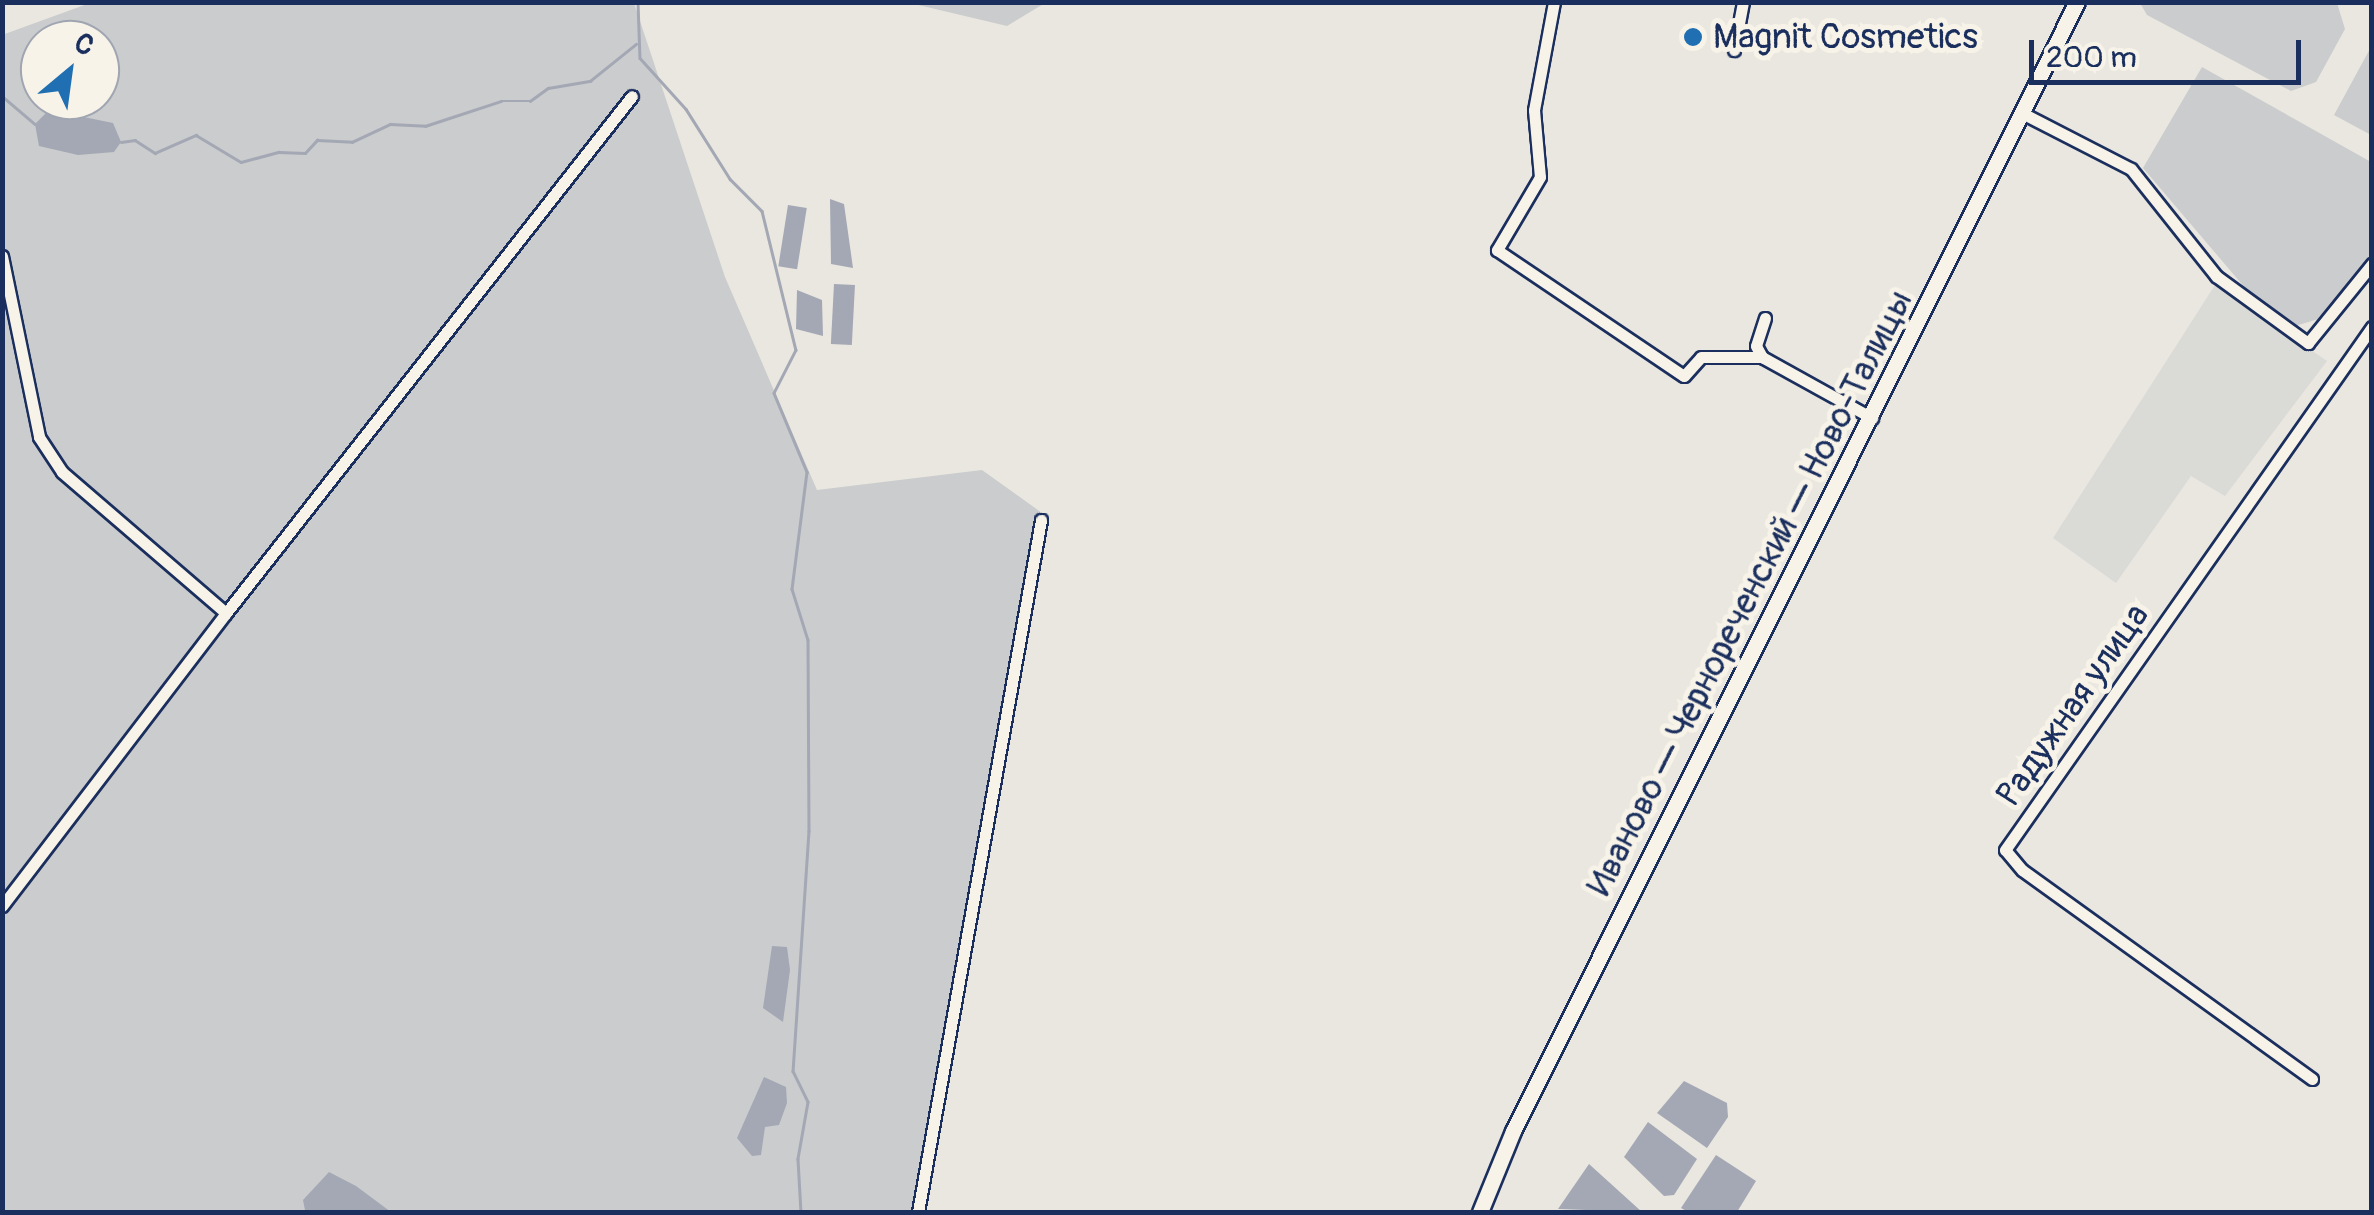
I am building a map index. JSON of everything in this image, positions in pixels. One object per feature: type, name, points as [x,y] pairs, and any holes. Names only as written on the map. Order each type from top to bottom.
[{"type":"main road","name":"Иваново — Чернореченский — Ново-Талицы","points":[[1480,1212],[1513,1132],[2077,2]]},
{"type":"street","points":[[1554,2],[1534,110],[1540,177],[1497,250],[1684,376],[1701,357],[1762,357],[1872,418]]},
{"type":"street","points":[[1734,50],[1742,2]]},
{"type":"street","points":[[2,906],[632,96]]},
{"type":"street","points":[[2024,114],[2131,169],[2216,276],[2308,343],[2372,264]]},
{"type":"street","points":[[2,256],[39,437],[62,472],[226,614]]},
{"type":"street","points":[[1762,357],[1756,346],[1765,318]]},
{"type":"street","name":"Радужная улица","points":[[2312,1079],[2022,870],[2005,850],[2372,327]]},
{"type":"street","points":[[918,1212],[1041,520]]},
{"type":"shaded area","points":[[90,3],[634,3],[725,277],[817,490],[982,470],[1042,513],[922,1212],[3,1212],[2,35],[20,28],[20,120],[120,120],[120,20],[43,20]]},
{"type":"shaded area","points":[[910,3],[1045,3],[1007,26]]},
{"type":"shaded area","points":[[2140,3],[2337,3],[2345,29],[2316,82],[2291,91],[2147,15]]},
{"type":"shaded area","points":[[2371,47],[2371,135],[2334,115]]},
{"type":"shaded area","points":[[2202,67],[2371,162],[2371,256],[2322,318],[2295,326],[2246,289],[2143,168]]},
{"type":"shaded area","points":[[39,120],[113,123],[121,142],[114,152],[78,155],[39,146],[35,124]]},
{"type":"shaded area","points":[[830,199],[844,204],[853,268],[831,264]]},
{"type":"shaded area","points":[[788,205],[807,208],[797,269],[778,266]]},
{"type":"shaded area","points":[[834,284],[855,285],[852,345],[831,344]]},
{"type":"shaded area","points":[[2215,285],[2327,361],[2225,496],[2191,476],[2116,583],[2053,538]]},
{"type":"shaded area","points":[[797,290],[822,300],[823,336],[796,329]]},
{"type":"shaded area","points":[[772,946],[787,947],[790,970],[783,1022],[763,1008]]},
{"type":"shaded area","points":[[764,1077],[786,1087],[787,1103],[779,1125],[765,1127],[761,1155],[752,1156],[737,1138]]},
{"type":"shaded area","points":[[1684,1081],[1727,1103],[1728,1117],[1707,1148],[1657,1113]]},
{"type":"shaded area","points":[[1648,1122],[1697,1159],[1674,1195],[1664,1196],[1624,1157]]},
{"type":"shaded area","points":[[1716,1155],[1756,1181],[1737,1212],[1688,1212],[1681,1208]]},
{"type":"shaded area","points":[[1589,1164],[1642,1212],[1558,1209]]},
{"type":"shaded area","points":[[329,1172],[391,1212],[305,1210],[303,1200]]},
{"type":"waterway","points":[[638,2],[640,58],[686,109],[730,179],[762,211],[796,350],[774,393],[807,472],[792,589],[808,640],[809,831],[793,1071],[808,1102],[798,1159],[801,1212]]},
{"type":"waterway","points":[[121,142],[135,140],[155,153],[196,135],[241,162],[279,152],[305,153],[317,140],[352,142],[390,124],[425,126],[501,101],[530,101],[548,88],[590,81],[636,44]]},
{"type":"waterway","points":[[2,96],[35,124]]},
{"type":"place","name":"Magnit Cosmetics","points":[[1693,37]]}]
